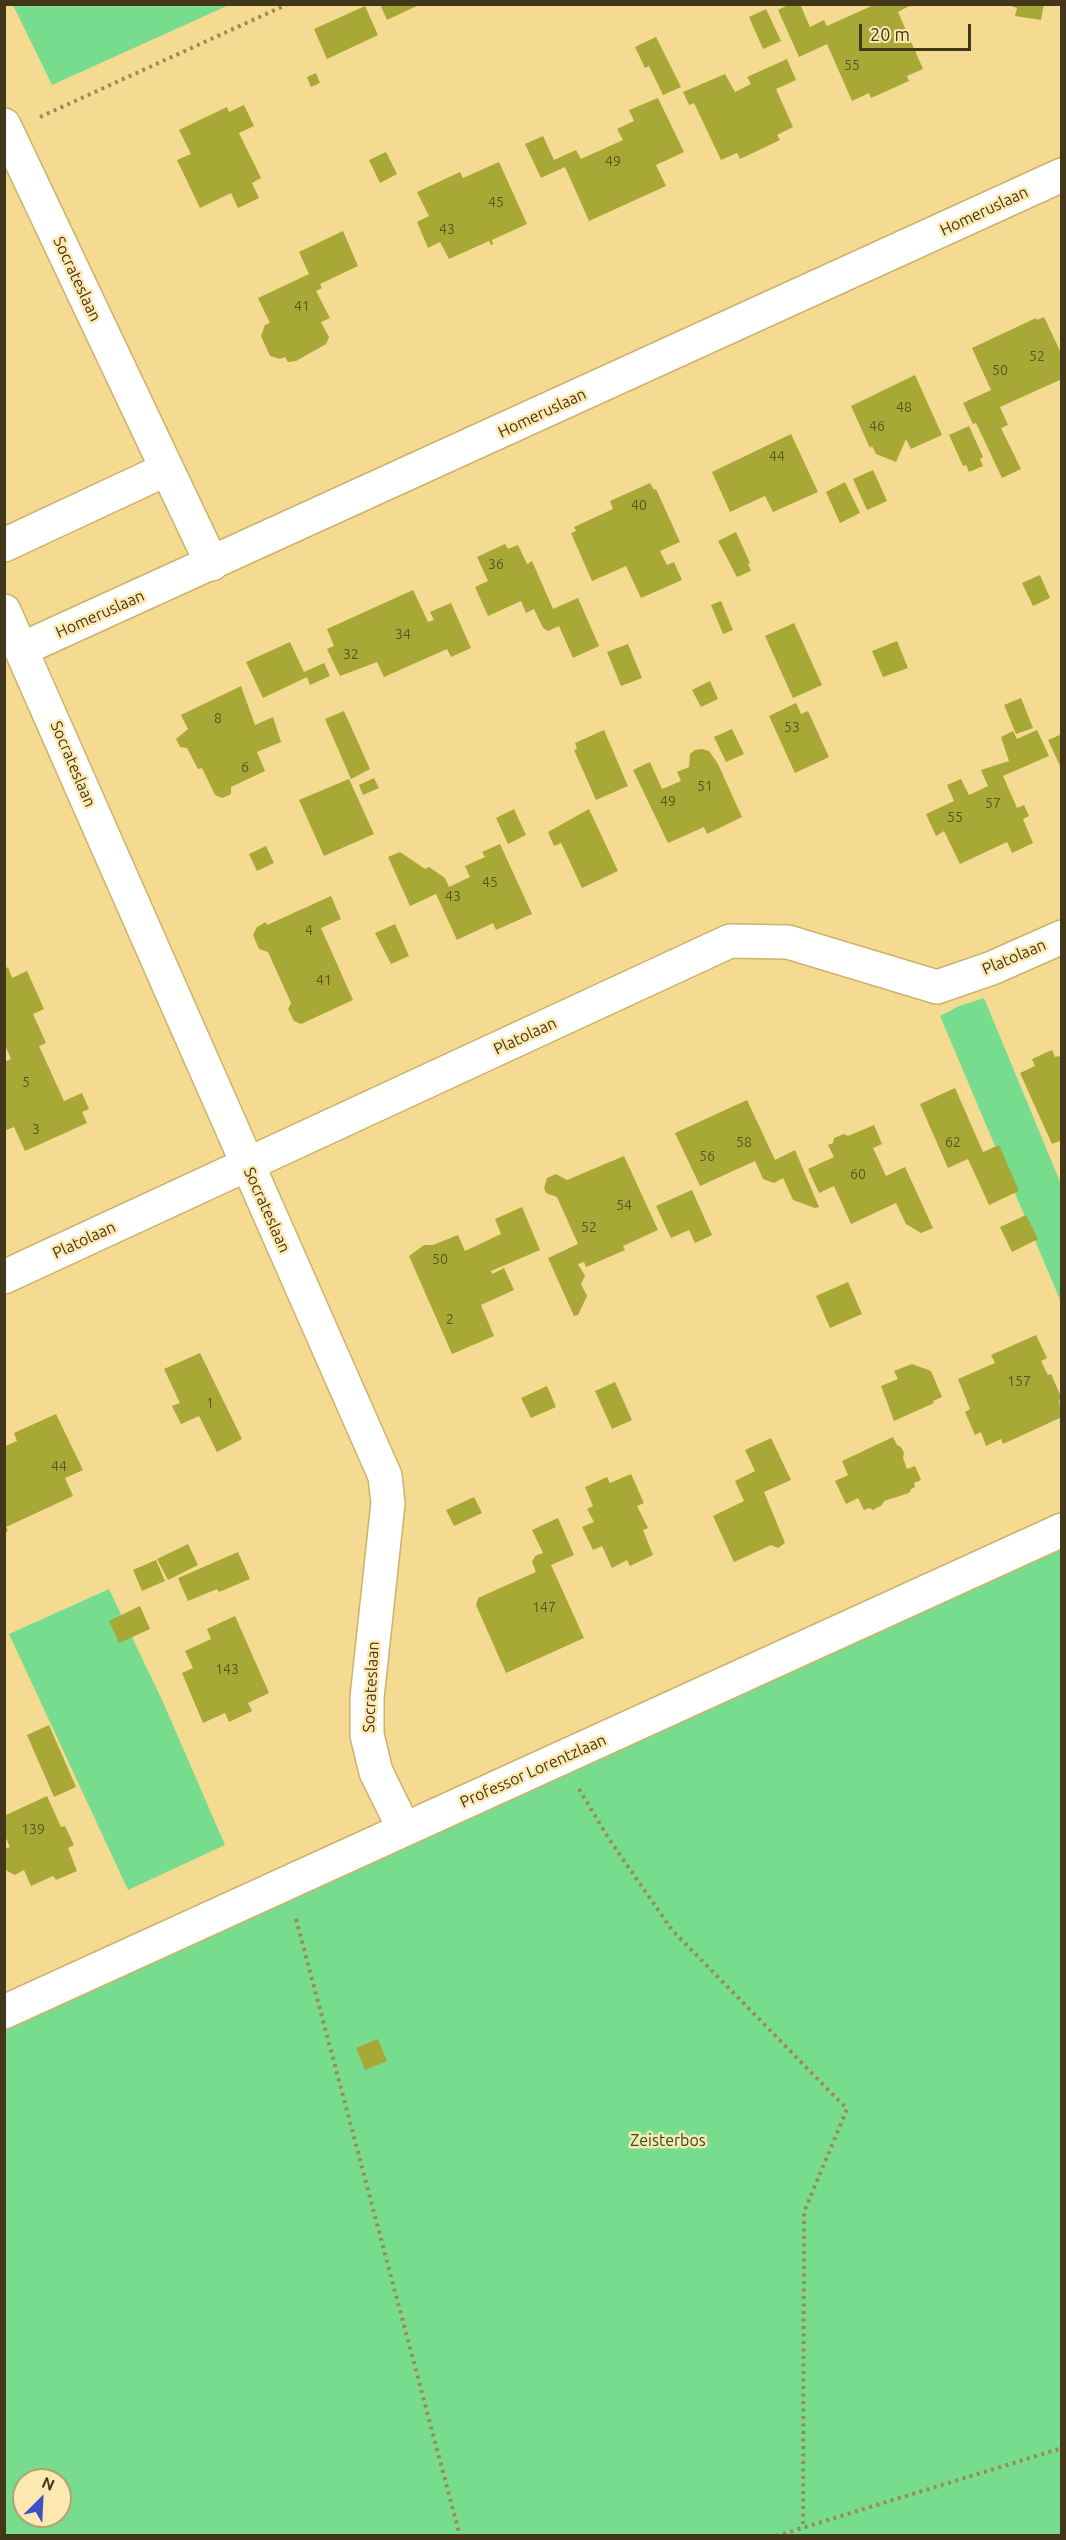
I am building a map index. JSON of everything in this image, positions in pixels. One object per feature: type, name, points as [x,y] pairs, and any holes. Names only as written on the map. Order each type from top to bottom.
[{"type":"street","name":"Socrateslaan","points":[[6,128],[212,564]]},
{"type":"street","name":"Homeruslaan","points":[[22,649],[1062,175]]},
{"type":"street","points":[[4,545],[167,469]]},
{"type":"street","name":"Socrateslaan","points":[[4,611],[385,1476],[388,1503],[367,1698],[367,1735],[376,1772],[404,1829]]},
{"type":"street","name":"Platolaan","points":[[4,1277],[730,941],[789,942],[937,987],[992,968],[1062,936]]},
{"type":"street","name":"Professor Lorentzlaan","points":[[4,2012],[1062,1530]]},
{"type":"path","points":[[6,128],[288,4]]},
{"type":"path","points":[[561,1758],[609,1839],[672,1930],[847,2109],[804,2212],[803,2527]]},
{"type":"path","points":[[286,1883],[460,2535]]},
{"type":"path","points":[[776,2535],[1062,2448]]},
{"type":"green space","points":[[13,5],[229,5],[52,85]]},
{"type":"green space","points":[[984,998],[1061,1184],[1061,1302],[940,1016],[959,1006]]},
{"type":"green space","name":"Zeisterbos","points":[[1061,1534],[1061,2535],[5,2535],[4,2013]]},
{"type":"green space","points":[[109,1589],[163,1702],[225,1845],[128,1890],[9,1634]]},
{"type":"building","points":[[380,4],[421,4],[387,20]]},
{"type":"building","points":[[790,4],[800,4],[810,27],[824,20],[827,26],[876,4],[913,4],[898,12],[923,69],[907,76],[909,81],[871,98],[869,93],[852,101],[827,44],[799,57],[778,10]]},
{"type":"building","points":[[1005,4],[1044,4],[1041,20],[1015,16],[1017,8]]},
{"type":"building","points":[[365,6],[378,35],[327,59],[314,29]]},
{"type":"building","points":[[766,9],[781,41],[763,49],[749,17]]},
{"type":"building","points":[[656,37],[681,87],[663,95],[649,66],[645,68],[635,47]]},
{"type":"building","points":[[787,59],[796,80],[776,89],[793,127],[777,135],[780,140],[740,159],[737,153],[721,160],[694,103],[689,105],[683,92],[725,74],[735,92],[751,84],[747,77]]},
{"type":"building","points":[[316,73],[320,83],[311,87],[307,77]]},
{"type":"building","points":[[658,98],[684,152],[656,165],[666,186],[589,221],[565,167],[541,178],[525,144],[543,136],[554,160],[576,150],[581,159],[623,140],[617,129],[634,121],[629,110]]},
{"type":"building","points":[[244,105],[254,126],[239,133],[261,178],[252,183],[259,198],[238,208],[231,193],[200,208],[177,160],[191,154],[179,130],[227,107],[229,112]]},
{"type":"building","points":[[386,152],[397,174],[380,183],[369,160]]},
{"type":"building","points":[[499,162],[527,224],[492,240],[491,245],[489,241],[449,259],[440,242],[428,248],[417,222],[429,216],[417,192],[460,172],[463,178]]},
{"type":"building","points":[[343,231],[358,266],[320,284],[322,288],[316,291],[330,318],[321,322],[329,337],[326,344],[296,361],[288,362],[285,357],[280,359],[270,356],[261,336],[265,325],[270,323],[258,298],[309,274],[299,252]]},
{"type":"building","points":[[1044,317],[1062,355],[1062,379],[1000,407],[1008,425],[1001,428],[1021,469],[1002,478],[976,423],[973,424],[963,403],[991,390],[972,348],[1036,318],[1037,320]]},
{"type":"building","points":[[915,375],[942,435],[911,449],[906,439],[896,462],[876,454],[872,446],[870,448],[851,406]]},
{"type":"building","points":[[969,426],[983,457],[980,459],[983,466],[969,472],[966,465],[963,466],[949,435]]},
{"type":"building","points":[[791,434],[818,492],[773,512],[765,496],[730,512],[712,472]]},
{"type":"building","points":[[873,470],[887,501],[867,510],[853,479]]},
{"type":"building","points":[[845,482],[860,513],[840,523],[826,492]]},
{"type":"building","points":[[650,483],[654,490],[656,489],[680,542],[660,551],[667,565],[674,562],[682,580],[641,598],[626,566],[592,581],[571,533],[576,531],[574,527],[613,509],[610,501]]},
{"type":"building","points":[[736,532],[750,563],[748,564],[751,571],[737,577],[718,541]]},
{"type":"building","points":[[505,544],[508,549],[518,545],[527,564],[532,561],[553,609],[578,598],[599,646],[573,658],[559,626],[548,631],[543,628],[534,609],[526,613],[521,601],[488,616],[475,587],[488,581],[477,557]]},
{"type":"building","points":[[1040,575],[1050,598],[1033,606],[1022,583]]},
{"type":"building","points":[[413,590],[428,622],[434,620],[430,612],[451,603],[471,648],[451,657],[447,649],[384,677],[377,662],[340,676],[327,649],[334,646],[327,629]]},
{"type":"building","points":[[721,601],[733,630],[723,634],[711,605]]},
{"type":"building","points":[[794,623],[822,685],[793,698],[765,636]]},
{"type":"building","points":[[897,641],[908,668],[883,677],[872,651]]},
{"type":"building","points":[[290,642],[304,672],[324,663],[330,676],[310,685],[307,677],[263,698],[246,662]]},
{"type":"building","points":[[628,644],[642,678],[621,686],[607,652]]},
{"type":"building","points":[[710,681],[718,699],[701,707],[692,690]]},
{"type":"building","points":[[241,686],[255,725],[273,717],[281,742],[257,752],[265,771],[231,787],[231,794],[222,798],[215,795],[202,768],[198,769],[187,748],[180,747],[176,739],[188,729],[181,715]]},
{"type":"building","points":[[1021,698],[1033,728],[1016,734],[1004,705]]},
{"type":"building","points":[[796,703],[801,714],[808,711],[829,757],[795,773],[769,716]]},
{"type":"building","points":[[344,711],[370,769],[351,779],[325,719]]},
{"type":"building","points":[[732,729],[744,754],[726,762],[714,737]]},
{"type":"building","points":[[604,730],[628,786],[596,800],[574,750],[577,749],[575,743]]},
{"type":"building","points":[[1037,730],[1049,756],[1003,776],[1017,808],[1024,805],[1029,816],[1023,819],[1033,843],[1012,853],[1007,842],[960,864],[944,831],[936,836],[926,814],[954,801],[947,785],[961,779],[969,795],[988,786],[981,770],[1009,761],[1001,737],[1013,731],[1017,739]]},
{"type":"building","points":[[1062,734],[1062,770],[1048,740]]},
{"type":"building","points":[[702,749],[709,751],[718,764],[742,817],[707,834],[704,827],[668,843],[633,770],[650,762],[662,789],[681,781],[677,772],[689,767],[690,754]]},
{"type":"building","points":[[374,778],[379,788],[363,795],[359,785]]},
{"type":"building","points":[[349,779],[374,834],[324,856],[299,800]]},
{"type":"building","points":[[514,809],[526,835],[508,844],[496,818]]},
{"type":"building","points":[[589,809],[618,871],[582,888],[561,843],[554,846],[548,832]]},
{"type":"building","points":[[500,844],[532,914],[496,930],[493,923],[457,940],[436,894],[410,906],[388,857],[400,852],[425,869],[429,867],[445,878],[449,887],[470,877],[465,866],[485,857],[482,852]]},
{"type":"building","points":[[266,846],[274,863],[257,871],[249,854]]},
{"type":"building","points":[[331,896],[341,919],[321,928],[353,1000],[301,1024],[294,1021],[288,1009],[291,1003],[268,952],[259,949],[253,935],[257,927],[266,922],[267,925]]},
{"type":"building","points":[[395,924],[409,956],[391,964],[375,933]]},
{"type":"building","points":[[8,967],[12,978],[27,971],[44,1009],[33,1014],[46,1043],[39,1046],[64,1101],[82,1093],[89,1109],[82,1112],[87,1123],[25,1151],[14,1127],[4,1131],[4,1062],[11,1059],[5,1045],[5,969]]},
{"type":"building","points":[[1052,1050],[1055,1057],[1059,1056],[1062,1061],[1062,1140],[1052,1144],[1020,1073],[1035,1066],[1032,1059]]},
{"type":"building","points":[[955,1088],[983,1152],[999,1145],[1019,1191],[989,1205],[968,1159],[948,1168],[920,1104]]},
{"type":"building","points":[[747,1100],[775,1160],[795,1150],[819,1207],[815,1208],[793,1200],[783,1178],[774,1183],[763,1179],[755,1161],[700,1186],[675,1133]]},
{"type":"building","points":[[874,1125],[882,1144],[873,1148],[886,1176],[905,1167],[933,1228],[921,1233],[906,1224],[896,1203],[851,1224],[834,1186],[819,1193],[808,1169],[834,1157],[828,1145],[833,1143],[834,1138],[844,1134],[848,1136]]},
{"type":"building","points":[[624,1156],[658,1230],[623,1246],[625,1250],[586,1267],[584,1262],[578,1264],[585,1276],[581,1284],[587,1296],[578,1315],[574,1316],[548,1258],[578,1244],[557,1197],[546,1193],[544,1188],[547,1178],[556,1174],[567,1180]]},
{"type":"building","points":[[692,1190],[712,1235],[695,1243],[689,1230],[671,1238],[656,1206]]},
{"type":"building","points":[[522,1207],[540,1250],[491,1271],[492,1274],[504,1268],[514,1290],[481,1305],[494,1336],[452,1354],[409,1256],[424,1245],[433,1245],[458,1235],[465,1251],[501,1234],[495,1219]]},
{"type":"building","points":[[1026,1215],[1038,1239],[1012,1252],[1000,1227]]},
{"type":"building","points":[[848,1282],[862,1314],[830,1328],[816,1296]]},
{"type":"building","points":[[1036,1335],[1047,1358],[1041,1361],[1048,1375],[1051,1374],[1062,1399],[1059,1401],[1062,1417],[1003,1444],[1001,1439],[986,1446],[981,1432],[975,1435],[965,1412],[970,1409],[958,1379],[995,1363],[991,1355]]},
{"type":"building","points":[[200,1353],[242,1439],[217,1452],[199,1416],[181,1424],[172,1406],[180,1403],[164,1369]]},
{"type":"building","points":[[912,1364],[931,1371],[942,1397],[894,1421],[881,1386],[898,1379],[894,1371]]},
{"type":"building","points":[[615,1382],[632,1420],[612,1429],[595,1391]]},
{"type":"building","points":[[547,1386],[556,1407],[531,1418],[521,1398]]},
{"type":"building","points":[[56,1414],[83,1470],[65,1478],[73,1496],[6,1527],[8,1531],[4,1533],[5,1446],[17,1441],[14,1433]]},
{"type":"building","points":[[893,1437],[904,1453],[903,1458],[907,1469],[915,1466],[921,1480],[914,1483],[915,1487],[909,1493],[884,1501],[882,1505],[873,1510],[869,1508],[864,1510],[858,1498],[846,1504],[835,1481],[848,1475],[842,1461]]},
{"type":"building","points":[[771,1438],[791,1480],[764,1492],[785,1543],[778,1548],[771,1545],[734,1562],[713,1516],[744,1501],[735,1481],[755,1471],[745,1450]]},
{"type":"building","points":[[631,1474],[644,1503],[637,1506],[648,1528],[643,1530],[653,1555],[630,1566],[627,1560],[612,1568],[602,1546],[593,1550],[582,1527],[594,1522],[587,1509],[593,1506],[585,1487],[607,1477],[610,1483]]},
{"type":"building","points":[[474,1497],[482,1513],[454,1526],[446,1510]]},
{"type":"building","points":[[558,1518],[574,1555],[551,1565],[584,1638],[506,1673],[476,1605],[478,1598],[536,1572],[532,1562],[535,1556],[543,1553],[532,1530]]},
{"type":"building","points":[[188,1544],[198,1565],[168,1580],[157,1559]]},
{"type":"building","points":[[238,1552],[250,1579],[219,1592],[217,1589],[188,1601],[178,1578]]},
{"type":"building","points":[[156,1560],[165,1581],[142,1591],[133,1570]]},
{"type":"building","points":[[140,1606],[150,1629],[119,1643],[109,1621]]},
{"type":"building","points":[[235,1616],[269,1693],[248,1703],[252,1711],[229,1722],[225,1713],[203,1723],[182,1673],[193,1668],[185,1651],[211,1639],[207,1629]]},
{"type":"building","points":[[49,1725],[76,1787],[54,1797],[27,1735]]},
{"type":"building","points":[[47,1796],[61,1827],[65,1826],[74,1845],[68,1848],[77,1871],[56,1880],[53,1876],[31,1886],[24,1870],[15,1875],[7,1871],[4,1865],[4,1849],[10,1847],[4,1834],[4,1816]]},
{"type":"building","points":[[378,2039],[387,2061],[365,2070],[356,2048]]}]
